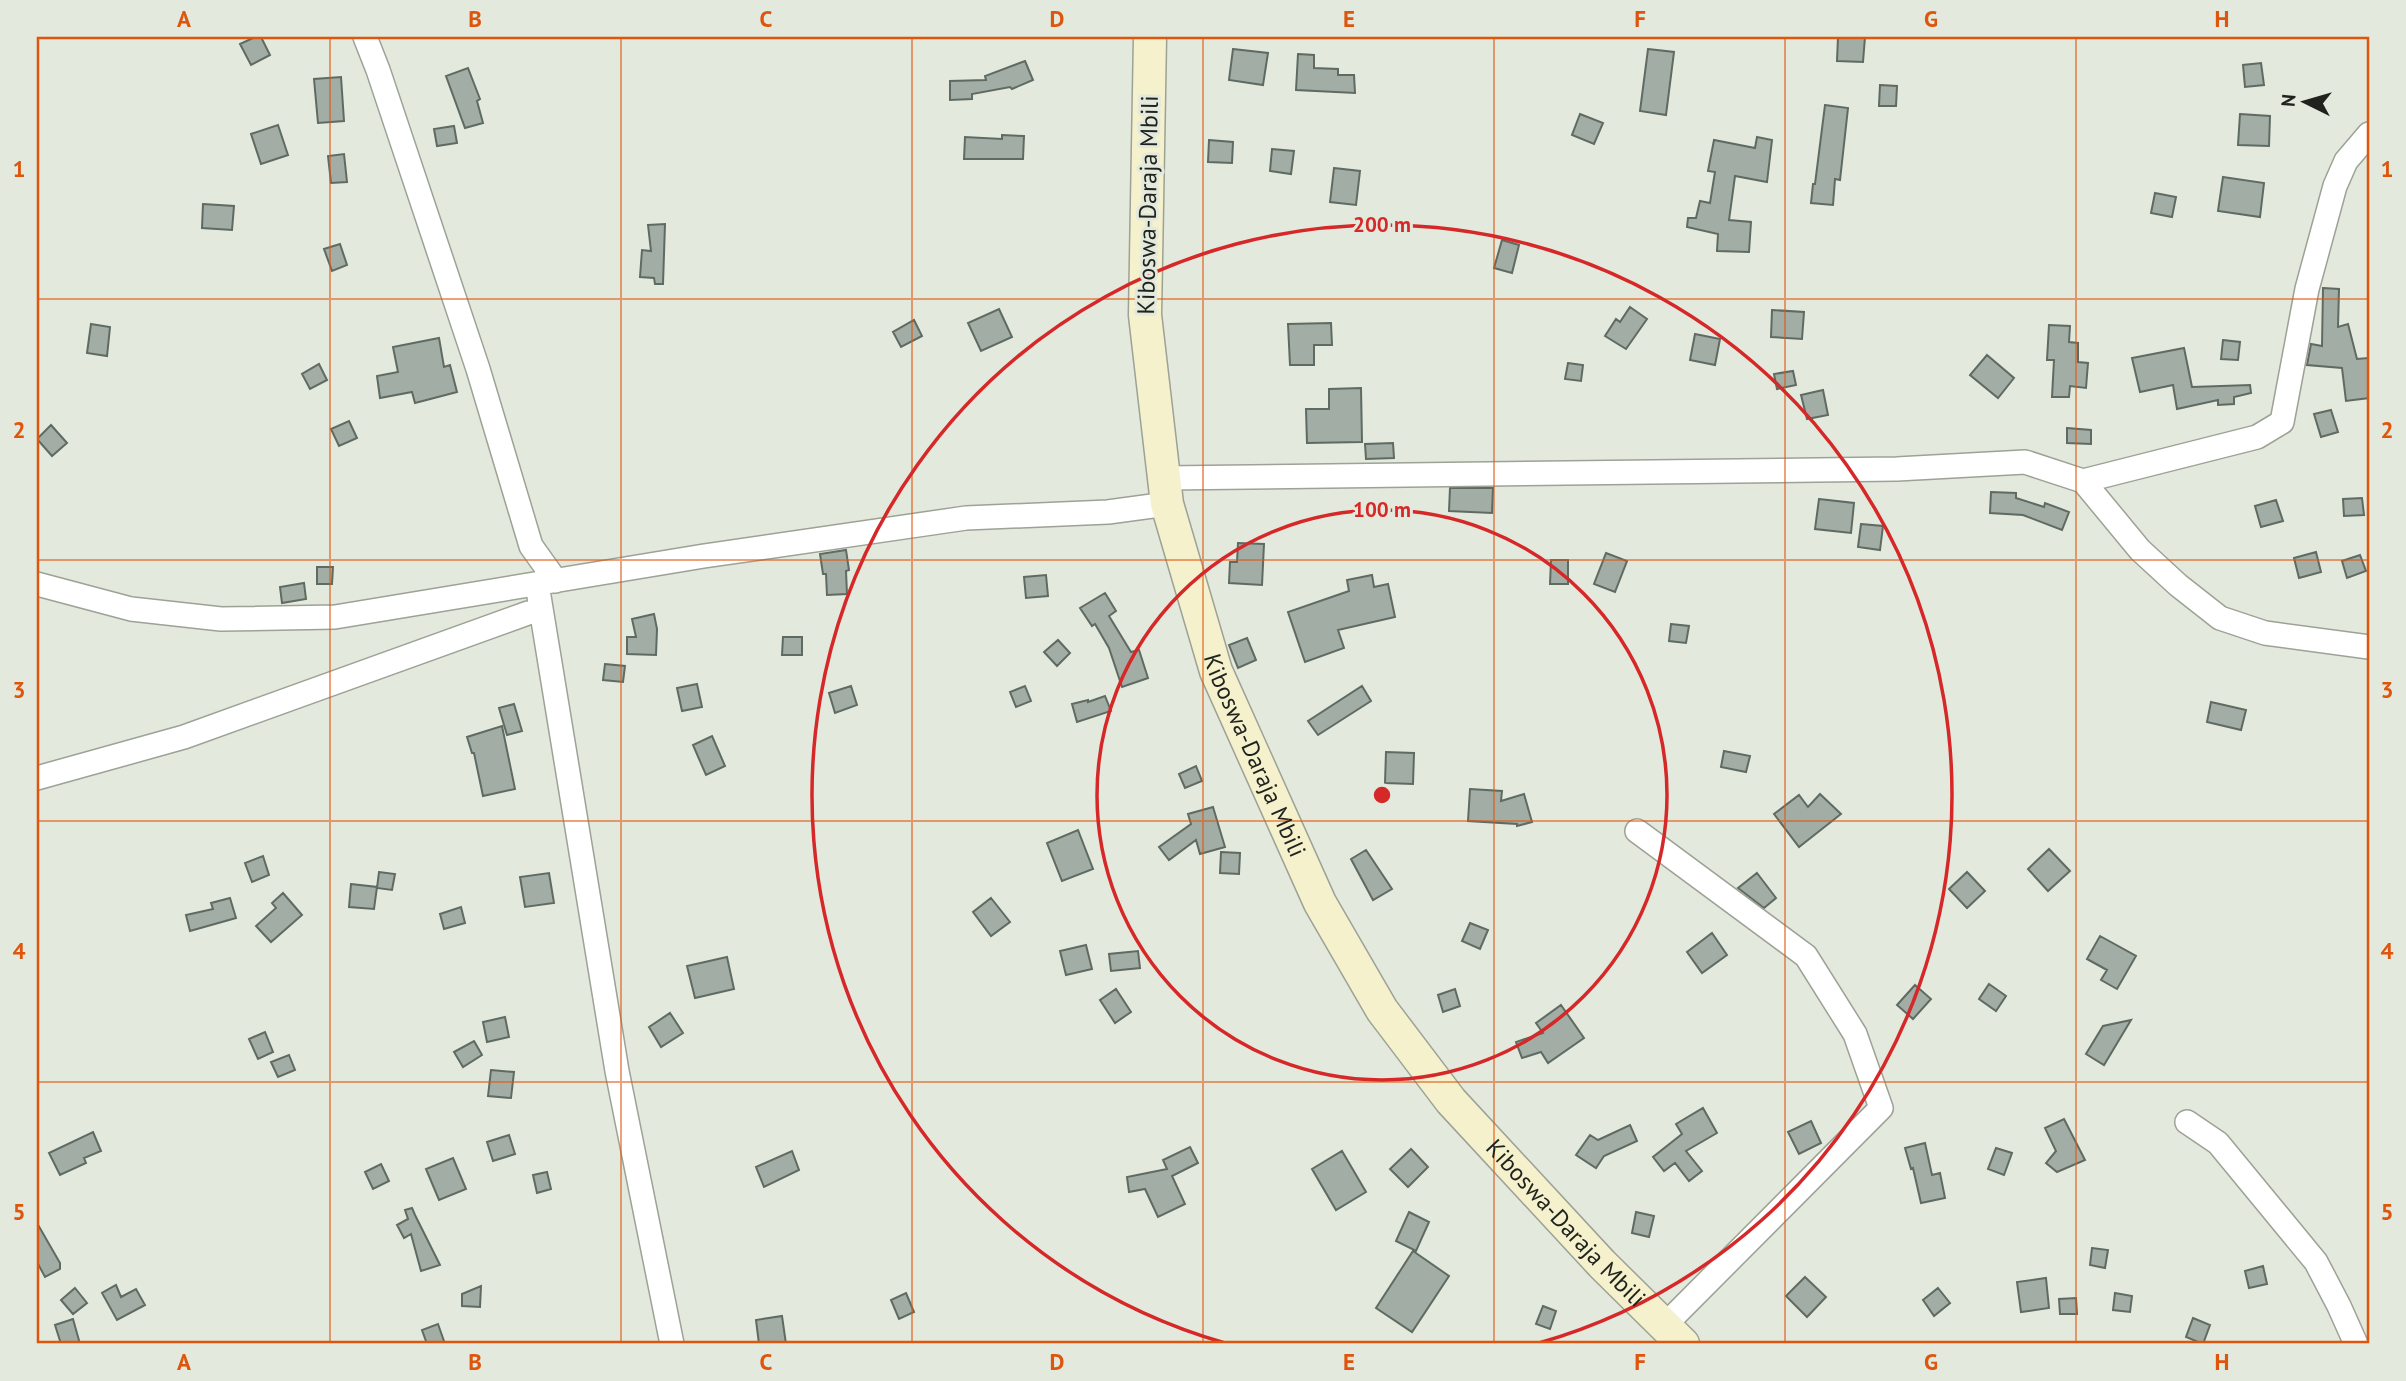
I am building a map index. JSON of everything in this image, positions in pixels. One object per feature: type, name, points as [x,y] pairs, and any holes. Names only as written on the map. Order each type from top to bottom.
[{"type":"main road","name":"Kiboswa-Daraja Mbili","points":[[1150,37],[1145,315],[1166,491],[1216,671],[1320,903],[1382,1010],[1451,1101],[1602,1264],[1673,1335]]},
{"type":"street","points":[[365,37],[478,369],[531,546],[547,583],[617,1071],[673,1344]]},
{"type":"street","points":[[2083,481],[2257,437],[2283,422],[2307,289],[2335,186],[2346,161],[2369,135]]},
{"type":"street","points":[[37,584],[131,609],[222,619],[335,617],[704,556],[966,518],[1108,512],[1166,491],[1897,469],[2025,462],[2083,481],[2140,550],[2220,618],[2265,633],[2369,647]]},
{"type":"street","points":[[37,778],[184,737],[528,613]]},
{"type":"street","points":[[1637,831],[1806,956],[1855,1034],[1881,1108],[1673,1335]]},
{"type":"street","points":[[2187,1122],[2218,1143],[2316,1262],[2356,1344]]},
{"type":"building","points":[[261,37],[270,55],[251,65],[240,44]]},
{"type":"building","points":[[1838,37],[1865,37],[1863,62],[1837,61]]},
{"type":"building","points":[[1233,49],[1268,53],[1263,85],[1229,80]]},
{"type":"building","points":[[1648,49],[1674,52],[1666,115],[1640,111]]},
{"type":"building","points":[[1298,54],[1314,55],[1314,68],[1338,69],[1338,75],[1354,75],[1355,93],[1296,90]]},
{"type":"building","points":[[1025,61],[1033,80],[1012,89],[1010,87],[972,94],[972,99],[950,100],[950,81],[986,80],[985,76]]},
{"type":"building","points":[[2261,63],[2264,85],[2245,87],[2243,65]]},
{"type":"building","points":[[468,68],[480,99],[477,101],[483,123],[465,128],[446,76]]},
{"type":"building","points":[[341,77],[344,121],[318,123],[314,79]]},
{"type":"building","points":[[1880,85],[1897,86],[1896,106],[1879,106]]},
{"type":"building","points":[[1825,105],[1848,108],[1840,180],[1835,179],[1833,205],[1811,203]]},
{"type":"building","points":[[1580,114],[1603,123],[1594,144],[1572,135]]},
{"type":"building","points":[[2240,114],[2270,116],[2269,146],[2238,145]]},
{"type":"building","points":[[278,125],[288,155],[261,164],[251,134]]},
{"type":"building","points":[[454,126],[457,143],[437,146],[434,129]]},
{"type":"building","points":[[1002,135],[1024,136],[1023,159],[964,159],[965,137],[1002,139]]},
{"type":"building","points":[[1757,137],[1772,140],[1767,182],[1735,176],[1729,220],[1751,222],[1749,252],[1717,251],[1718,234],[1687,227],[1688,218],[1696,218],[1700,201],[1710,203],[1715,172],[1708,171],[1714,140],[1755,148]]},
{"type":"building","points":[[1209,140],[1233,142],[1232,163],[1208,162]]},
{"type":"building","points":[[1272,149],[1294,151],[1291,174],[1270,171]]},
{"type":"building","points":[[344,154],[347,182],[331,183],[328,156]]},
{"type":"building","points":[[1334,168],[1360,171],[1356,205],[1330,202]]},
{"type":"building","points":[[2223,177],[2264,183],[2260,217],[2218,211]]},
{"type":"building","points":[[2155,193],[2176,197],[2172,217],[2151,213]]},
{"type":"building","points":[[203,204],[234,206],[232,230],[202,228]]},
{"type":"building","points":[[665,224],[663,284],[655,284],[654,278],[640,277],[642,250],[651,251],[648,225]]},
{"type":"building","points":[[1502,240],[1519,245],[1512,273],[1494,268]]},
{"type":"building","points":[[340,244],[347,265],[332,271],[324,249]]},
{"type":"building","points":[[2323,288],[2339,289],[2338,327],[2348,324],[2357,359],[2368,358],[2369,398],[2346,401],[2342,368],[2307,365],[2311,344],[2322,346]]},
{"type":"building","points":[[1630,307],[1647,319],[1626,349],[1605,336],[1616,319],[1620,322]]},
{"type":"building","points":[[999,309],[1012,337],[981,351],[968,323]]},
{"type":"building","points":[[1772,310],[1804,312],[1802,339],[1771,337]]},
{"type":"building","points":[[914,320],[922,336],[901,347],[893,332]]},
{"type":"building","points":[[1331,323],[1332,345],[1314,345],[1314,365],[1290,365],[1288,324]]},
{"type":"building","points":[[91,324],[110,327],[107,356],[87,353]]},
{"type":"building","points":[[2049,325],[2070,326],[2069,342],[2078,343],[2078,362],[2088,363],[2086,388],[2070,386],[2069,397],[2052,397],[2054,360],[2047,360]]},
{"type":"building","points":[[1695,334],[1720,339],[1715,365],[1690,360]]},
{"type":"building","points":[[439,338],[444,367],[450,365],[457,392],[415,403],[412,392],[380,398],[377,376],[398,372],[393,347]]},
{"type":"building","points":[[2223,340],[2240,342],[2238,360],[2221,359]]},
{"type":"building","points":[[2184,348],[2192,387],[2250,385],[2251,393],[2234,397],[2234,404],[2218,405],[2218,400],[2177,409],[2173,385],[2140,392],[2132,358]]},
{"type":"building","points":[[1987,355],[2014,378],[1998,398],[1970,375]]},
{"type":"building","points":[[1568,363],[1583,365],[1581,381],[1565,379]]},
{"type":"building","points":[[319,364],[327,380],[310,389],[302,374]]},
{"type":"building","points":[[1793,371],[1796,385],[1777,389],[1774,374]]},
{"type":"building","points":[[1361,388],[1362,442],[1307,443],[1306,409],[1329,409],[1329,389]]},
{"type":"building","points":[[1823,390],[1828,415],[1807,419],[1801,395]]},
{"type":"building","points":[[2331,410],[2338,432],[2321,437],[2314,414]]},
{"type":"building","points":[[349,421],[357,438],[339,446],[331,429]]},
{"type":"building","points":[[51,425],[67,443],[52,456],[37,439]]},
{"type":"building","points":[[2067,428],[2091,430],[2091,444],[2067,443]]},
{"type":"building","points":[[1393,443],[1394,458],[1366,459],[1365,444]]},
{"type":"building","points":[[1450,488],[1493,488],[1492,513],[1449,511]]},
{"type":"building","points":[[1991,492],[2016,493],[2016,498],[2044,507],[2045,503],[2069,512],[2062,530],[2023,515],[1990,513]]},
{"type":"building","points":[[2362,498],[2364,515],[2344,516],[2343,499]]},
{"type":"building","points":[[1819,499],[1854,503],[1851,533],[1815,529]]},
{"type":"building","points":[[2276,500],[2283,521],[2261,527],[2255,506]]},
{"type":"building","points":[[1861,524],[1883,526],[1880,550],[1858,547]]},
{"type":"building","points":[[1238,543],[1264,544],[1262,585],[1229,583],[1230,562],[1237,562]]},
{"type":"building","points":[[846,550],[849,570],[846,571],[847,594],[827,595],[826,574],[823,574],[820,554]]},
{"type":"building","points":[[2316,552],[2321,572],[2299,578],[2294,558]]},
{"type":"building","points":[[1606,553],[1627,561],[1615,592],[1594,584]]},
{"type":"building","points":[[2360,555],[2366,571],[2347,578],[2342,561]]},
{"type":"building","points":[[1551,560],[1568,560],[1568,584],[1550,584]]},
{"type":"building","points":[[317,567],[333,567],[332,584],[317,584]]},
{"type":"building","points":[[1046,575],[1048,596],[1026,598],[1024,577]]},
{"type":"building","points":[[1372,575],[1374,587],[1388,584],[1395,617],[1338,630],[1344,648],[1305,662],[1288,612],[1349,591],[1347,580]]},
{"type":"building","points":[[304,583],[306,599],[282,603],[280,587]]},
{"type":"building","points":[[1105,593],[1116,611],[1109,616],[1131,652],[1139,650],[1148,678],[1122,687],[1109,648],[1095,624],[1092,626],[1080,608]]},
{"type":"building","points":[[654,614],[657,629],[656,655],[627,654],[627,637],[636,637],[632,619]]},
{"type":"building","points":[[1671,624],[1689,626],[1686,643],[1669,641]]},
{"type":"building","points":[[783,637],[802,637],[802,655],[782,655]]},
{"type":"building","points":[[1247,638],[1256,660],[1238,668],[1229,645]]},
{"type":"building","points":[[1058,640],[1070,653],[1057,666],[1044,652]]},
{"type":"building","points":[[605,664],[625,666],[623,682],[603,680]]},
{"type":"building","points":[[697,684],[702,707],[682,711],[677,688]]},
{"type":"building","points":[[851,686],[857,705],[835,713],[829,693]]},
{"type":"building","points":[[1025,686],[1031,701],[1016,707],[1010,692]]},
{"type":"building","points":[[1362,686],[1371,701],[1318,735],[1308,721]]},
{"type":"building","points":[[1105,696],[1111,711],[1077,722],[1072,704]]},
{"type":"building","points":[[2211,702],[2246,710],[2241,730],[2207,722]]},
{"type":"building","points":[[514,704],[522,731],[507,735],[499,708]]},
{"type":"building","points":[[502,726],[515,789],[483,796],[474,753],[467,737]]},
{"type":"building","points":[[712,736],[725,766],[706,775],[693,745]]},
{"type":"building","points":[[1724,751],[1750,756],[1746,772],[1721,767]]},
{"type":"building","points":[[1386,752],[1414,753],[1413,784],[1385,783]]},
{"type":"building","points":[[1196,766],[1202,781],[1185,788],[1179,774]]},
{"type":"building","points":[[1470,789],[1502,791],[1501,801],[1524,794],[1532,822],[1517,826],[1468,821]]},
{"type":"building","points":[[1820,794],[1841,814],[1799,847],[1774,814],[1799,795],[1808,807]]},
{"type":"building","points":[[1213,807],[1225,847],[1200,854],[1196,840],[1169,860],[1159,847],[1191,824],[1188,814]]},
{"type":"building","points":[[1078,830],[1093,869],[1062,881],[1047,843]]},
{"type":"building","points":[[2049,849],[2070,871],[2048,891],[2028,869]]},
{"type":"building","points":[[1366,850],[1392,889],[1373,900],[1351,859]]},
{"type":"building","points":[[1221,852],[1240,853],[1239,874],[1220,873]]},
{"type":"building","points":[[263,856],[269,875],[252,882],[245,863]]},
{"type":"building","points":[[379,872],[395,874],[392,890],[377,888]]},
{"type":"building","points":[[1967,872],[1985,891],[1967,908],[1949,889]]},
{"type":"building","points":[[549,873],[554,903],[525,907],[520,877]]},
{"type":"building","points":[[1757,873],[1776,898],[1764,908],[1738,888]]},
{"type":"building","points":[[351,884],[377,887],[374,909],[349,907]]},
{"type":"building","points":[[283,893],[302,915],[271,942],[256,926],[276,908],[272,903]]},
{"type":"building","points":[[230,898],[236,918],[190,931],[186,915],[213,909],[211,903]]},
{"type":"building","points":[[991,898],[1010,922],[991,936],[973,912]]},
{"type":"building","points":[[461,907],[465,923],[444,929],[440,914]]},
{"type":"building","points":[[1470,923],[1488,930],[1480,949],[1462,941]]},
{"type":"building","points":[[1712,933],[1727,955],[1702,973],[1687,952]]},
{"type":"building","points":[[2100,936],[2136,956],[2117,989],[2101,980],[2107,970],[2087,959]]},
{"type":"building","points":[[1086,945],[1092,969],[1066,975],[1060,951]]},
{"type":"building","points":[[1138,951],[1140,968],[1111,971],[1109,954]]},
{"type":"building","points":[[727,957],[734,989],[695,998],[687,966]]},
{"type":"building","points":[[1989,984],[2006,996],[1996,1011],[1979,999]]},
{"type":"building","points":[[1915,985],[1931,999],[1913,1019],[1897,1005]]},
{"type":"building","points":[[1116,989],[1131,1012],[1115,1023],[1100,1000]]},
{"type":"building","points":[[1455,989],[1460,1006],[1443,1012],[1438,995]]},
{"type":"building","points":[[1561,1005],[1584,1038],[1548,1063],[1541,1052],[1522,1058],[1516,1042],[1543,1033],[1536,1023]]},
{"type":"building","points":[[670,1013],[683,1033],[661,1047],[649,1027]]},
{"type":"building","points":[[505,1017],[509,1037],[487,1042],[483,1022]]},
{"type":"building","points":[[2131,1020],[2104,1065],[2086,1054],[2103,1026]]},
{"type":"building","points":[[265,1032],[273,1052],[258,1059],[249,1039]]},
{"type":"building","points":[[474,1041],[482,1055],[463,1067],[454,1052]]},
{"type":"building","points":[[289,1055],[295,1070],[278,1077],[271,1062]]},
{"type":"building","points":[[491,1070],[514,1072],[511,1098],[488,1096]]},
{"type":"building","points":[[1703,1108],[1717,1133],[1686,1151],[1702,1171],[1689,1181],[1675,1163],[1664,1171],[1653,1157],[1682,1134],[1676,1124]]},
{"type":"building","points":[[2064,1119],[2085,1160],[2057,1172],[2046,1163],[2056,1151],[2045,1128]]},
{"type":"building","points":[[1811,1121],[1821,1143],[1799,1154],[1788,1132]]},
{"type":"building","points":[[1630,1125],[1637,1141],[1604,1156],[1596,1168],[1576,1155],[1590,1135],[1598,1140]]},
{"type":"building","points":[[93,1132],[101,1151],[84,1158],[86,1163],[60,1175],[49,1153]]},
{"type":"building","points":[[509,1135],[515,1154],[493,1161],[487,1142]]},
{"type":"building","points":[[1925,1143],[1932,1175],[1940,1173],[1945,1198],[1921,1203],[1905,1148]]},
{"type":"building","points":[[1190,1147],[1198,1163],[1172,1176],[1185,1204],[1158,1217],[1145,1189],[1129,1192],[1127,1177],[1167,1169],[1163,1160]]},
{"type":"building","points":[[1996,1148],[2012,1153],[2004,1175],[1988,1169]]},
{"type":"building","points":[[1411,1149],[1428,1167],[1408,1187],[1390,1169]]},
{"type":"building","points":[[792,1151],[799,1170],[764,1187],[756,1167]]},
{"type":"building","points":[[1342,1151],[1366,1192],[1336,1210],[1312,1169]]},
{"type":"building","points":[[453,1158],[466,1189],[439,1200],[426,1169]]},
{"type":"building","points":[[381,1164],[389,1181],[373,1189],[365,1172]]},
{"type":"building","points":[[547,1172],[551,1189],[537,1193],[533,1175]]},
{"type":"building","points":[[412,1208],[440,1265],[421,1271],[411,1234],[404,1238],[397,1225],[408,1219],[405,1210]]},
{"type":"building","points":[[1409,1212],[1429,1222],[1416,1251],[1396,1241]]},
{"type":"building","points":[[1636,1212],[1654,1216],[1649,1237],[1632,1233]]},
{"type":"building","points":[[37,1223],[60,1263],[60,1269],[45,1277],[37,1262]]},
{"type":"building","points":[[2092,1248],[2108,1250],[2105,1268],[2090,1265]]},
{"type":"building","points":[[1413,1251],[1449,1276],[1412,1332],[1376,1308]]},
{"type":"building","points":[[2263,1266],[2267,1284],[2249,1288],[2245,1271]]},
{"type":"building","points":[[1805,1277],[1826,1297],[1807,1317],[1786,1296]]},
{"type":"building","points":[[2046,1278],[2049,1308],[2021,1312],[2017,1282]]},
{"type":"building","points":[[116,1285],[121,1297],[136,1289],[145,1305],[117,1320],[102,1293]]},
{"type":"building","points":[[481,1286],[480,1307],[462,1306],[462,1294]]},
{"type":"building","points":[[75,1288],[87,1303],[73,1314],[61,1300]]},
{"type":"building","points":[[1938,1288],[1950,1303],[1934,1316],[1923,1300]]},
{"type":"building","points":[[906,1293],[914,1312],[899,1319],[891,1300]]},
{"type":"building","points":[[2115,1293],[2132,1296],[2130,1312],[2113,1310]]},
{"type":"building","points":[[2076,1298],[2077,1314],[2060,1314],[2059,1299]]},
{"type":"building","points":[[1543,1306],[1556,1311],[1550,1329],[1536,1324]]},
{"type":"building","points":[[782,1316],[786,1344],[759,1344],[756,1320]]},
{"type":"building","points":[[2193,1318],[2210,1325],[2203,1344],[2186,1337]]},
{"type":"building","points":[[73,1319],[80,1344],[61,1344],[55,1325]]},
{"type":"building","points":[[438,1324],[445,1344],[427,1344],[422,1330]]}]
